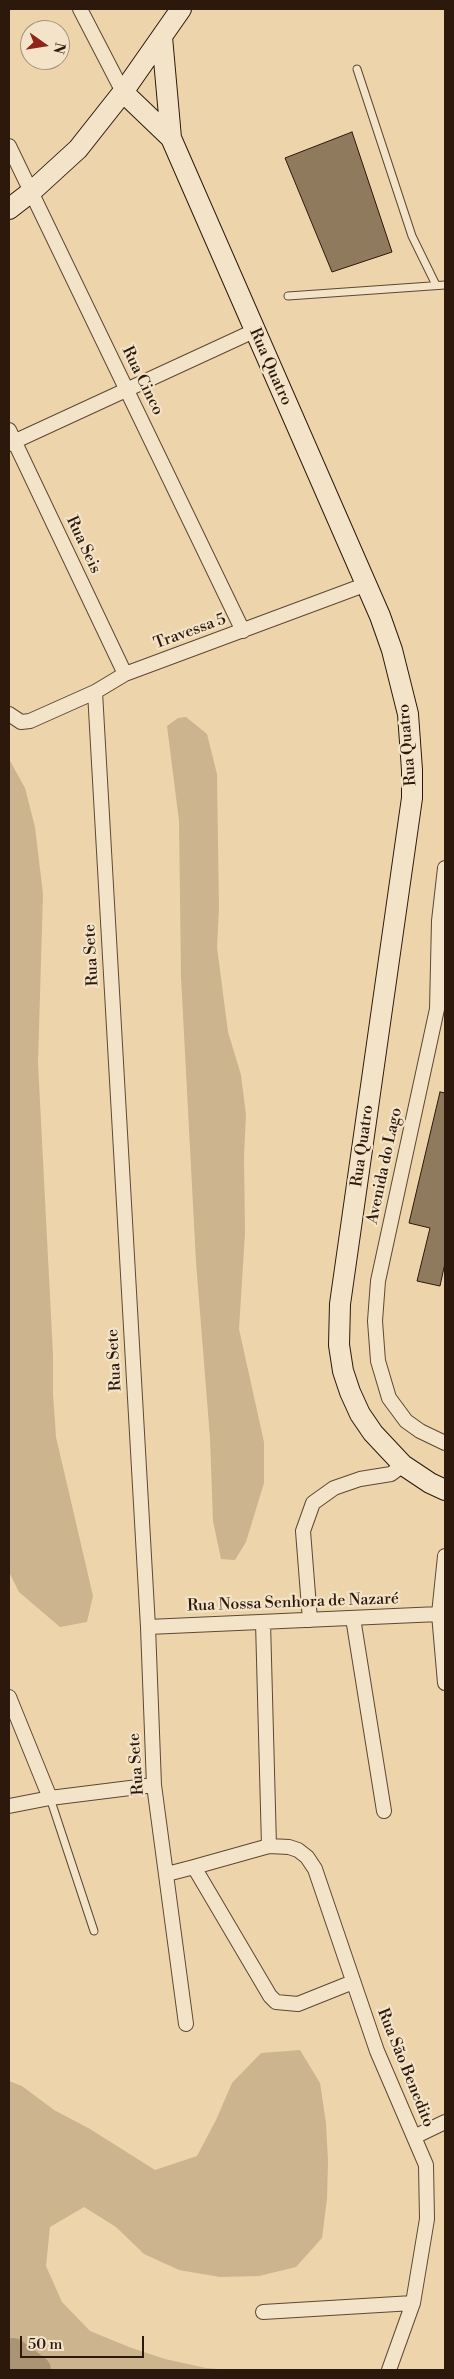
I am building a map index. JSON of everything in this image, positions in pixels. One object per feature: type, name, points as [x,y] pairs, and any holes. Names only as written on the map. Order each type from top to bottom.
[{"type":"main road","points":[[9,209],[31,192],[78,149],[123,92],[180,9]]},
{"type":"main road","name":"Rua Quatro","points":[[162,37],[171,138],[254,331],[367,584],[380,616],[401,681],[408,714],[412,779],[408,832],[338,1324],[343,1371],[360,1414],[373,1433],[403,1465],[430,1483],[445,1490]]},
{"type":"main road","name":"Rua Quatro","points":[[123,92],[171,138]]},
{"type":"street","name":"Rua Quatro","points":[[80,9],[123,92]]},
{"type":"street","name":"Rua Cinco","points":[[9,146],[243,631]]},
{"type":"street","points":[[11,438],[127,390],[254,331]]},
{"type":"street","name":"Rua Seis","points":[[11,438],[125,674]]},
{"type":"street","name":"Travessa 5","points":[[9,714],[21,722],[30,721],[96,692],[125,674],[367,584]]},
{"type":"street","name":"Rua Sete","points":[[96,692],[148,1627],[154,1785],[186,2024]]},
{"type":"street","name":"Avenida do Lago","points":[[445,868],[439,921],[436,1015],[378,1281],[375,1322],[378,1361],[389,1398],[406,1421],[420,1431],[445,1444]]},
{"type":"street","points":[[310,1620],[303,1531],[313,1503],[334,1488],[360,1480],[391,1474],[403,1465]]},
{"type":"street","points":[[445,1556],[439,1614],[444,1649],[445,1683]]},
{"type":"street","name":"Rua Nossa Senhora de Nazaré","points":[[148,1627],[439,1614]]},
{"type":"street","points":[[353,1618],[384,1811]]},
{"type":"street","points":[[167,1874],[268,1846],[263,1622]]},
{"type":"street","points":[[9,1698],[50,1798]]},
{"type":"street","points":[[9,1806],[50,1798],[154,1785]]},
{"type":"street","name":"Rua São Benedito","points":[[268,1846],[289,1847],[298,1850],[307,1857],[315,1869],[377,2051],[426,2165],[427,2219],[413,2303],[389,2370]]},
{"type":"street","points":[[194,1867],[270,1996],[276,2002],[298,2004],[353,1982]]},
{"type":"street","points":[[414,2137],[445,2122]]},
{"type":"street","points":[[263,2312],[413,2303]]},
{"type":"lane","points":[[357,69],[412,236],[436,286]]},
{"type":"lane","points":[[288,296],[445,285]]},
{"type":"lane","points":[[50,1798],[94,1931]]},
{"type":"shaded area","points":[[186,717],[207,734],[217,774],[219,908],[217,947],[228,1032],[241,1075],[246,1115],[244,1156],[245,1233],[239,1329],[264,1442],[264,1483],[246,1542],[235,1560],[221,1559],[213,1521],[210,1438],[196,1262],[181,977],[179,821],[167,726],[178,718]]},
{"type":"shaded area","points":[[9,759],[25,788],[35,827],[43,894],[38,1063],[56,1437],[93,1596],[87,1622],[60,1627],[19,1592],[9,1572]]},
{"type":"shaded area","points":[[300,2050],[320,2083],[326,2123],[328,2161],[327,2199],[322,2238],[296,2267],[259,2276],[220,2277],[179,2270],[144,2254],[116,2227],[84,2207],[50,2227],[46,2266],[62,2302],[90,2331],[165,2359],[206,2368],[229,2370],[9,2370],[9,2081],[22,2086],[54,2110],[90,2129],[155,2170],[197,2156],[216,2120],[232,2083],[261,2053]]},
{"type":"building","points":[[352,132],[392,252],[332,272],[285,158]]},
{"type":"building","points":[[440,1092],[445,1093],[445,1263],[440,1286],[417,1281],[430,1228],[409,1223]]},
{"type":"waterway","points":[[13,2353],[36,2370]]}]
